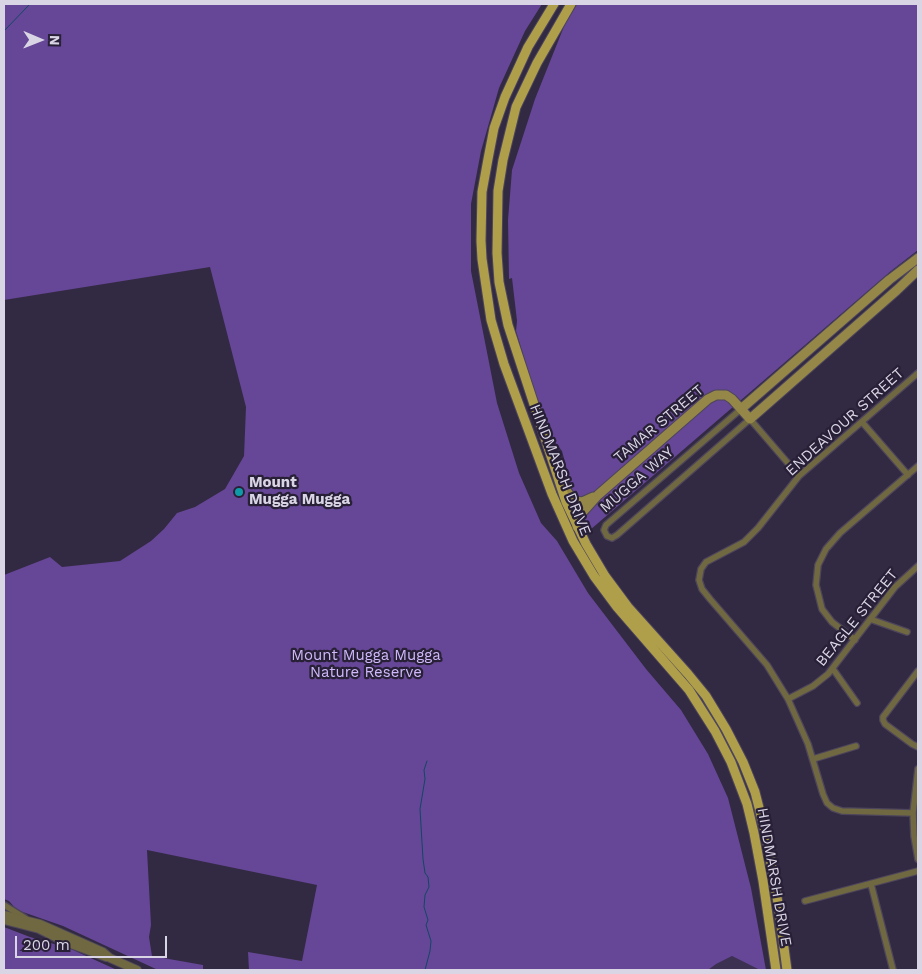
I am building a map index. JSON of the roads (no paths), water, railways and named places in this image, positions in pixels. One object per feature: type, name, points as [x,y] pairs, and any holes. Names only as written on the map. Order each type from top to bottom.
[{"type":"main road","name":"HINDMARSH DRIVE","points":[[554,4],[528,47],[504,97],[494,128],[482,192],[481,242],[491,320],[504,364],[552,494],[573,541],[594,576],[612,600],[682,681],[700,706],[719,737],[730,762],[742,790],[754,833],[776,970]]},
{"type":"main road","name":"HINDMARSH DRIVE","points":[[571,4],[537,62],[516,107],[503,160],[498,191],[496,225],[499,282],[508,325],[557,476],[577,528],[594,559],[628,607],[706,696],[743,762],[756,798],[766,835],[787,970]]},
{"type":"main road","name":"MUGGA WAY","points":[[741,408],[889,280],[918,258]]},
{"type":"main road","name":"MUGGA WAY","points":[[750,419],[898,290],[918,270]]},
{"type":"main road","name":"TAMAR STREET","points":[[577,528],[580,515],[598,495],[710,398],[718,394],[726,395],[750,419]]},
{"type":"main road","name":"TAMAR STREET","points":[[557,476],[571,497],[576,501],[584,501],[598,495]]},
{"type":"street","name":"ENDEAVOUR STREET","points":[[912,813],[844,811],[833,808],[825,799],[813,759],[788,699],[758,653],[702,589],[699,574],[706,562],[744,542],[799,476],[918,373]]},
{"type":"street","name":"MUGGA WAY","points":[[741,408],[606,525],[604,530],[606,536],[611,538],[617,535],[750,419]]},
{"type":"street","name":"TAMAR STREET","points":[[750,419],[799,476]]},
{"type":"street","points":[[862,422],[908,475]]},
{"type":"street","points":[[855,640],[832,622],[822,609],[816,585],[818,565],[826,549],[840,533],[918,466]]},
{"type":"street","name":"BEAGLE STREET","points":[[788,699],[818,683],[833,669],[895,587],[918,566]]},
{"type":"street","points":[[870,619],[907,632]]},
{"type":"street","points":[[833,669],[857,703]]},
{"type":"street","points":[[918,671],[883,719],[885,724],[918,747]]},
{"type":"street","points":[[813,759],[856,746]]},
{"type":"street","points":[[918,769],[912,813],[918,859]]},
{"type":"street","points":[[805,901],[918,872]]},
{"type":"street","points":[[871,884],[893,970]]},
{"type":"street","points":[[4,904],[26,919],[102,952],[110,958],[137,970]]},
{"type":"street","points":[[7,917],[26,919]]},
{"type":"street","points":[[7,917],[101,957],[110,958]]},
{"type":"waterway","points":[[4,31],[30,4]]},
{"type":"waterway","points":[[425,970],[431,941],[426,925],[428,920],[424,907],[425,895],[429,887],[423,859],[420,809],[425,779],[424,770],[427,761]]},
{"type":"place","name":"Mount Mugga Mugga","points":[[239,492]]},
{"type":"park label","name":"Mount Mugga Mugga Nature Reserve","points":[[366,664]]}]
